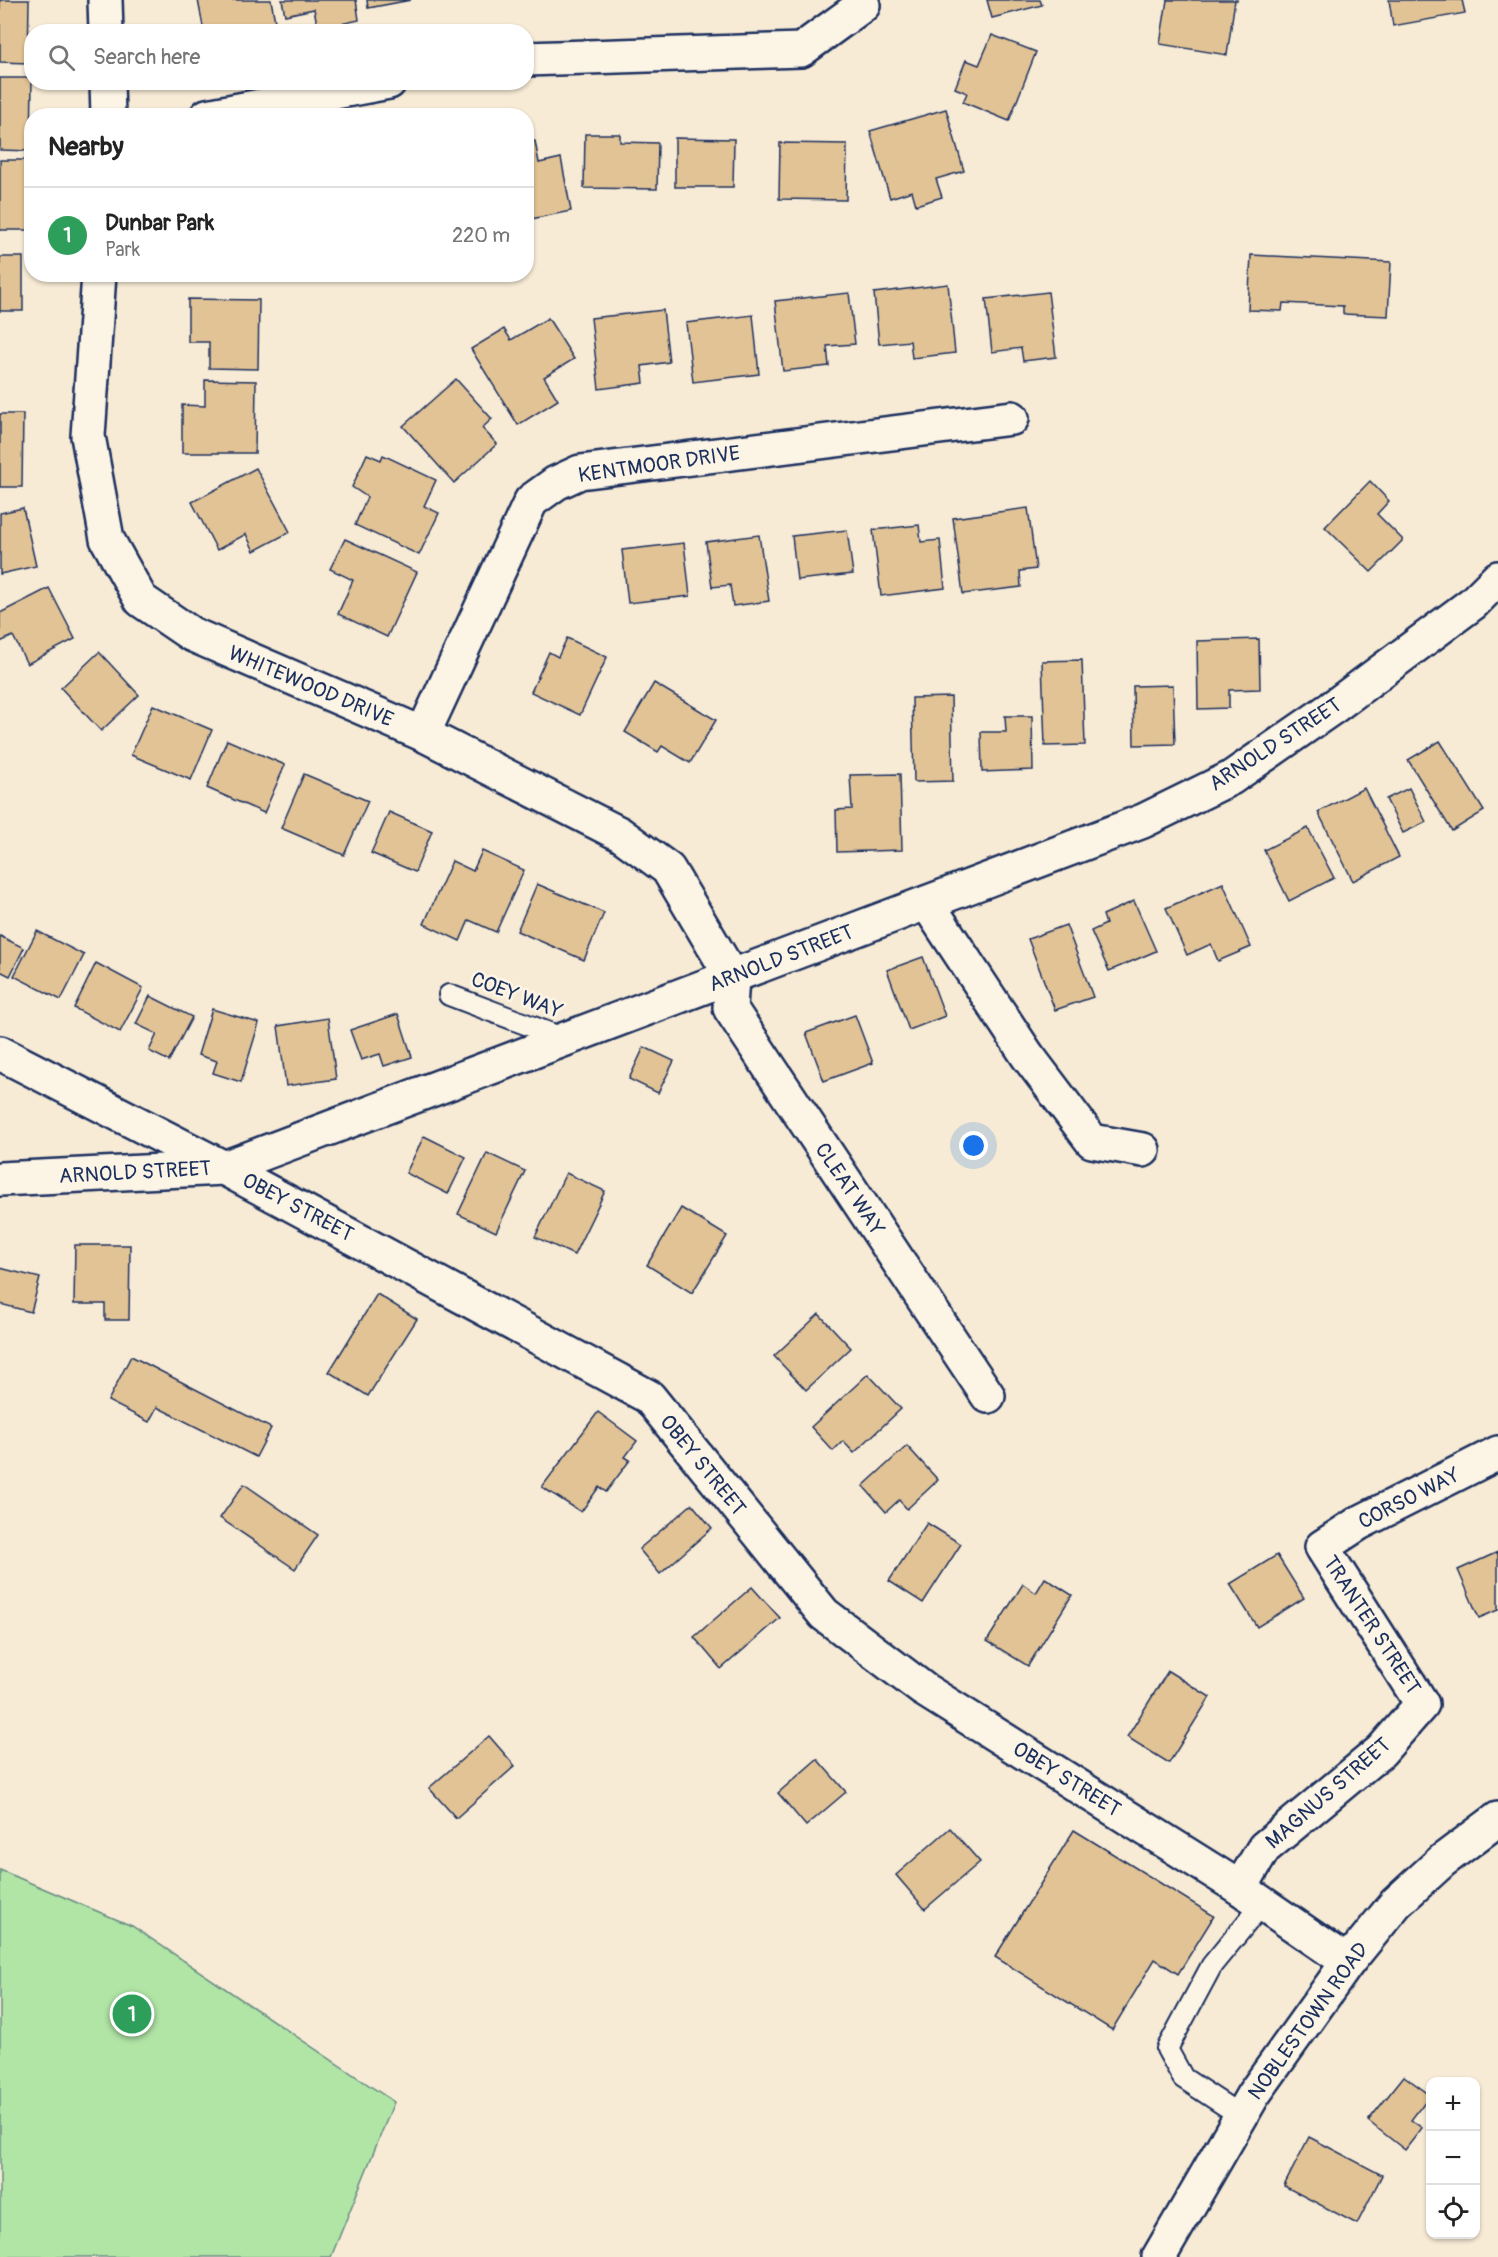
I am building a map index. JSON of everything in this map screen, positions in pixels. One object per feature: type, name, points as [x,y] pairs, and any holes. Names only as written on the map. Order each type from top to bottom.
[{"type":"street","points":[[105,0],[106,24]]},
{"type":"street","points":[[534,59],[801,50],[863,5]]},
{"type":"street","points":[[107,90],[108,108]]},
{"type":"street","points":[[250,108],[346,90]]},
{"type":"street","name":"WHITEWOOD DRIVE","points":[[98,282],[88,436],[107,539],[141,600],[191,634],[423,734],[620,834],[668,869],[732,977]]},
{"type":"street","name":"KENTMOOR DRIVE","points":[[423,734],[531,501],[556,483],[580,472],[1012,418]]},
{"type":"street","name":"ARNOLD STREET","points":[[0,1179],[224,1168],[1143,821],[1231,778],[1332,708],[1473,603],[1498,578]]},
{"type":"street","points":[[927,903],[1027,1055],[1092,1141],[1143,1150]]},
{"type":"street","name":"CLEAT WAY","points":[[732,977],[730,1008],[988,1396]]},
{"type":"street","name":"OBEY STREET","points":[[0,1053],[224,1168],[648,1397],[824,1614],[923,1689],[1251,1896],[1348,1962]]},
{"type":"street","name":"CORSO WAY","points":[[1322,1547],[1359,1523],[1498,1453]]},
{"type":"street","name":"TRANTER STREET","points":[[1322,1547],[1422,1704]]},
{"type":"street","name":"MAGNUS STREET","points":[[1251,1896],[1264,1848],[1381,1751],[1422,1704]]},
{"type":"street","name":"NOBLESTOWN ROAD","points":[[1159,2257],[1253,2095],[1348,1962],[1396,1904],[1442,1862],[1498,1819]]},
{"type":"lane","name":"COEY WAY","points":[[449,995],[567,1040]]},
{"type":"lane","points":[[1241,2116],[1183,2078],[1167,2049],[1251,1896]]},
{"type":"green space","points":[[0,1870],[132,1926],[394,2102],[331,2257],[0,2257]]},
{"type":"building","points":[[0,0],[29,0],[29,24],[24,24],[24,63],[0,62]]},
{"type":"building","points":[[198,0],[271,0],[276,24],[202,24]]},
{"type":"building","points":[[282,0],[356,0],[359,20],[341,24],[317,24],[314,9],[285,15]]},
{"type":"building","points":[[367,0],[411,0],[368,8]]},
{"type":"building","points":[[987,0],[1040,0],[1042,5],[992,18]]},
{"type":"building","points":[[1167,0],[1235,0],[1227,55],[1160,44]]},
{"type":"building","points":[[1389,0],[1462,0],[1465,13],[1393,26]]},
{"type":"building","points":[[992,35],[1036,52],[1009,121],[963,102],[967,93],[955,88],[966,60],[979,65]]},
{"type":"building","points":[[0,78],[24,78],[24,90],[32,90],[32,108],[24,108],[24,151],[0,150]]},
{"type":"building","points":[[946,109],[964,171],[936,179],[942,197],[916,205],[912,191],[890,198],[870,131]]},
{"type":"building","points":[[585,134],[620,134],[620,142],[658,143],[657,189],[584,188]]},
{"type":"building","points":[[675,138],[734,139],[733,187],[675,187]]},
{"type":"building","points":[[534,141],[539,163],[561,158],[571,211],[534,218]]},
{"type":"building","points":[[780,143],[847,144],[846,200],[779,199]]},
{"type":"building","points":[[0,160],[24,160],[24,230],[0,230]]},
{"type":"building","points":[[1251,255],[1391,262],[1388,316],[1343,314],[1343,306],[1283,303],[1282,311],[1248,310]]},
{"type":"building","points":[[0,257],[23,257],[23,311],[0,311]]},
{"type":"building","points":[[948,284],[955,353],[912,358],[910,341],[879,344],[874,293]]},
{"type":"building","points":[[1048,292],[1056,357],[1023,361],[1021,348],[992,352],[986,299]]},
{"type":"building","points":[[849,293],[855,344],[827,346],[829,366],[783,371],[775,301]]},
{"type":"building","points":[[188,299],[259,300],[258,369],[209,368],[209,342],[188,342]]},
{"type":"building","points":[[663,310],[669,362],[642,366],[644,383],[599,389],[591,318]]},
{"type":"building","points":[[753,315],[759,374],[693,382],[686,323]]},
{"type":"building","points":[[548,318],[574,359],[544,377],[558,400],[518,425],[471,349],[504,329],[511,340]]},
{"type":"building","points":[[456,379],[492,419],[482,428],[497,444],[454,483],[403,426]]},
{"type":"building","points":[[205,380],[256,381],[255,453],[182,453],[182,405],[205,406]]},
{"type":"building","points":[[0,414],[23,414],[22,487],[0,487]]},
{"type":"building","points":[[367,454],[381,460],[383,455],[436,480],[424,506],[439,513],[419,555],[355,525],[367,497],[352,487]]},
{"type":"building","points":[[256,468],[290,532],[254,551],[246,534],[217,550],[192,502]]},
{"type":"building","points":[[1370,481],[1389,501],[1377,514],[1403,540],[1371,572],[1325,527]]},
{"type":"building","points":[[23,508],[36,566],[0,574],[0,513]]},
{"type":"building","points":[[1028,508],[1036,569],[1020,571],[1021,587],[963,594],[953,518]]},
{"type":"building","points":[[919,525],[921,542],[940,540],[945,588],[881,596],[873,530]]},
{"type":"building","points":[[847,530],[853,574],[797,580],[792,536]]},
{"type":"building","points":[[759,535],[769,601],[733,606],[730,585],[712,587],[706,542]]},
{"type":"building","points":[[345,539],[417,572],[387,637],[338,614],[353,580],[330,569]]},
{"type":"building","points":[[684,543],[690,596],[628,603],[622,550]]},
{"type":"building","points":[[49,588],[75,639],[27,664],[13,636],[0,642],[0,613]]},
{"type":"building","points":[[567,638],[607,657],[580,715],[531,692],[549,652],[558,657]]},
{"type":"building","points":[[1259,639],[1260,689],[1229,690],[1229,708],[1198,709],[1197,641]]},
{"type":"building","points":[[99,652],[139,695],[101,731],[61,688]]},
{"type":"building","points":[[1082,660],[1085,745],[1045,746],[1042,661]]},
{"type":"building","points":[[654,683],[716,720],[690,763],[662,746],[658,752],[625,732]]},
{"type":"building","points":[[1173,685],[1175,744],[1134,745],[1133,686]]},
{"type":"building","points":[[951,697],[953,781],[914,782],[912,698]]},
{"type":"building","points":[[153,705],[212,730],[191,780],[131,755]]},
{"type":"building","points":[[1005,716],[1032,716],[1033,770],[982,772],[981,732],[1006,732]]},
{"type":"building","points":[[227,740],[285,765],[264,813],[207,788]]},
{"type":"building","points":[[1440,741],[1484,811],[1452,831],[1408,760]]},
{"type":"building","points":[[304,774],[368,801],[344,855],[281,828]]},
{"type":"building","points":[[900,774],[902,850],[837,852],[836,810],[852,809],[850,775]]},
{"type":"building","points":[[1364,788],[1399,857],[1353,881],[1318,812]]},
{"type":"building","points":[[1409,788],[1426,822],[1403,833],[1386,799]]},
{"type":"building","points":[[389,812],[432,831],[415,872],[371,853]]},
{"type":"building","points":[[1308,828],[1334,878],[1289,901],[1264,850]]},
{"type":"building","points":[[482,851],[524,870],[496,932],[469,920],[460,941],[424,924],[452,861],[473,871]]},
{"type":"building","points":[[1223,883],[1251,947],[1218,961],[1211,944],[1187,955],[1166,908]]},
{"type":"building","points":[[537,884],[604,913],[584,960],[517,931]]},
{"type":"building","points":[[1134,901],[1156,951],[1109,971],[1091,931],[1106,924],[1103,915]]},
{"type":"building","points":[[1066,925],[1093,997],[1055,1010],[1028,939]]},
{"type":"building","points":[[37,931],[84,955],[61,1000],[14,976]]},
{"type":"building","points":[[0,936],[24,948],[10,976],[0,971]]},
{"type":"building","points":[[923,957],[945,1016],[909,1030],[887,970]]},
{"type":"building","points":[[96,963],[143,988],[120,1032],[74,1008]]},
{"type":"building","points":[[150,996],[192,1017],[169,1061],[149,1051],[157,1034],[136,1024]]},
{"type":"building","points":[[212,1009],[259,1023],[241,1082],[213,1073],[217,1061],[198,1055]]},
{"type":"building","points":[[398,1014],[412,1057],[384,1066],[380,1054],[361,1060],[350,1030]]},
{"type":"building","points":[[855,1015],[873,1063],[824,1081],[806,1033]]},
{"type":"building","points":[[328,1018],[336,1079],[286,1086],[278,1026]]},
{"type":"building","points":[[644,1047],[674,1061],[658,1093],[629,1079]]},
{"type":"building","points":[[424,1136],[466,1157],[448,1194],[406,1173]]},
{"type":"building","points":[[487,1153],[525,1171],[496,1232],[458,1214]]},
{"type":"building","points":[[566,1173],[605,1191],[574,1255],[535,1237]]},
{"type":"building","points":[[681,1208],[727,1236],[692,1293],[647,1265]]},
{"type":"building","points":[[75,1245],[130,1245],[129,1320],[105,1320],[105,1304],[74,1304]]},
{"type":"building","points":[[0,1268],[40,1278],[31,1312],[0,1304]]},
{"type":"building","points":[[377,1294],[417,1319],[368,1396],[329,1372]]},
{"type":"building","points":[[819,1314],[851,1348],[806,1390],[774,1356]]},
{"type":"building","points":[[131,1356],[271,1428],[256,1457],[157,1407],[149,1422],[108,1401]]},
{"type":"building","points":[[868,1374],[901,1409],[854,1453],[843,1441],[833,1451],[811,1427]]},
{"type":"building","points":[[598,1412],[637,1441],[625,1457],[630,1460],[606,1492],[599,1487],[581,1512],[542,1487]]},
{"type":"building","points":[[907,1446],[938,1480],[907,1509],[899,1500],[886,1512],[863,1486]]},
{"type":"building","points":[[244,1484],[318,1535],[295,1569],[220,1518]]},
{"type":"building","points":[[692,1504],[712,1528],[660,1574],[639,1549]]},
{"type":"building","points":[[927,1523],[961,1544],[923,1603],[889,1581]]},
{"type":"building","points":[[1498,1552],[1498,1610],[1479,1618],[1458,1570]]},
{"type":"building","points":[[1277,1555],[1304,1598],[1257,1627],[1230,1584]]},
{"type":"building","points":[[1045,1578],[1072,1595],[1028,1666],[987,1641],[1023,1584],[1036,1593]]},
{"type":"building","points":[[752,1587],[780,1618],[721,1669],[694,1637]]},
{"type":"building","points":[[1168,1671],[1210,1697],[1169,1763],[1127,1737]]},
{"type":"building","points":[[489,1736],[515,1766],[456,1818],[429,1788]]},
{"type":"building","points":[[817,1759],[846,1792],[806,1826],[778,1793]]},
{"type":"building","points":[[950,1828],[980,1862],[925,1909],[896,1875]]},
{"type":"building","points":[[1074,1830],[1214,1916],[1178,1974],[1155,1959],[1112,2030],[995,1957]]},
{"type":"building","points":[[1404,2076],[1426,2092],[1426,2100],[1411,2120],[1422,2128],[1405,2150],[1368,2121]]},
{"type":"building","points":[[1309,2137],[1382,2175],[1357,2224],[1284,2186]]},
{"type":"place","name":"Dunbar Park","points":[[132,2014]]}]
